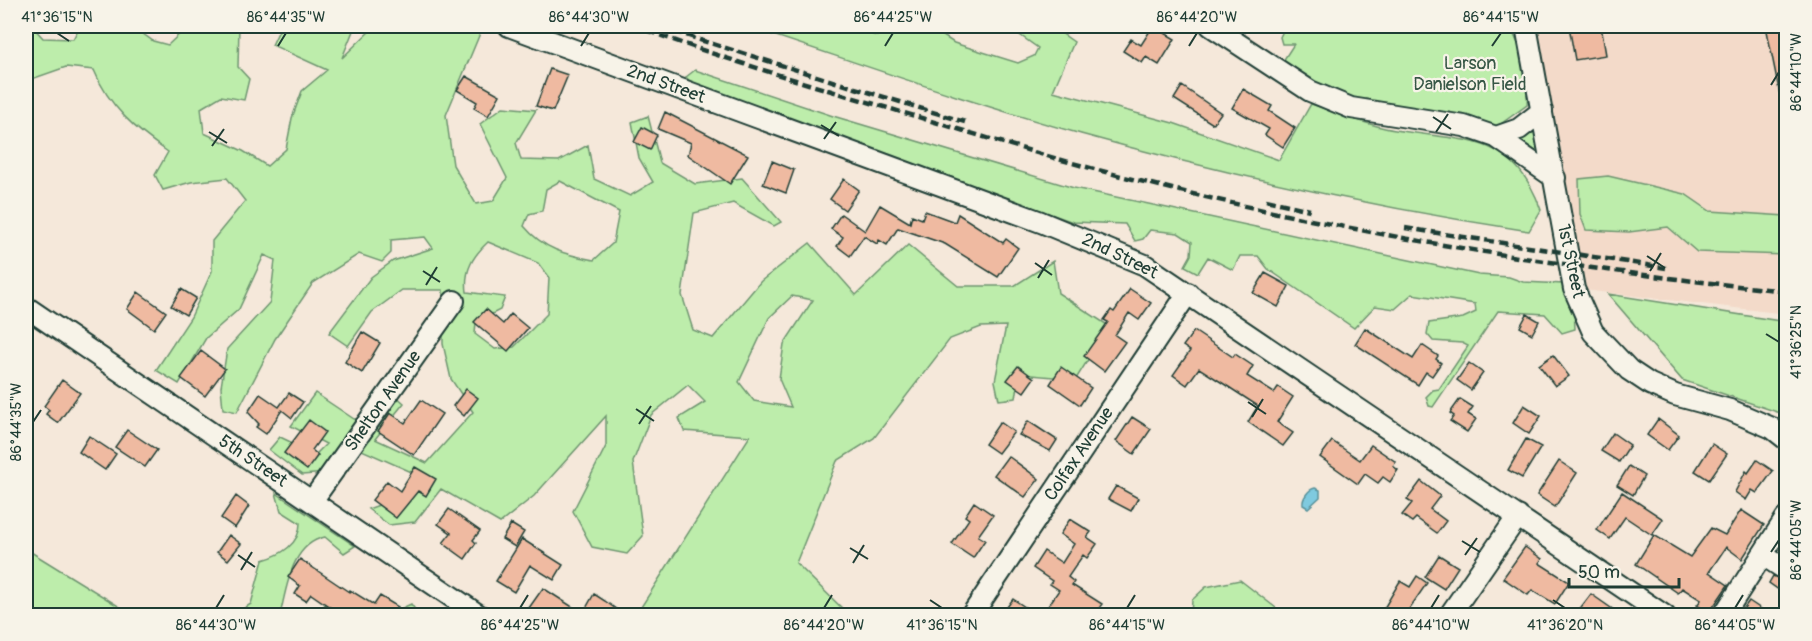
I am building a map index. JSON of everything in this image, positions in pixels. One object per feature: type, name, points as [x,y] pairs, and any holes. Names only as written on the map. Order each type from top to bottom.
[{"type":"street","name":"2nd Street","points":[[509,26],[531,29],[1092,241],[1145,265],[1665,615]]},
{"type":"street","points":[[1211,26],[1310,91],[1351,108],[1464,126],[1496,137],[1555,178]]},
{"type":"street","name":"1st Street","points":[[1526,26],[1575,290],[1593,332],[1629,370],[1650,384],[1675,395],[1730,410],[1772,429],[1786,439]]},
{"type":"street","points":[[1496,137],[1519,129],[1542,111]]},
{"type":"street","name":"Colfax Avenue","points":[[971,615],[1188,293]]},
{"type":"street","name":"Shelton Avenue","points":[[312,501],[454,301]]},
{"type":"street","name":"5th Street","points":[[26,307],[480,615]]},
{"type":"street","points":[[1452,614],[1518,516]]},
{"type":"street","points":[[1723,615],[1786,518]]},
{"type":"street","points":[[1762,555],[1786,570]]},
{"type":"shaded area","points":[[1536,26],[1786,26],[1786,314],[1584,290]]},
{"type":"green space","points":[[26,26],[32,26],[43,38],[73,39],[80,26],[132,26],[153,41],[168,45],[188,26],[239,26],[238,67],[249,79],[244,100],[221,96],[201,108],[204,133],[243,151],[267,166],[286,149],[292,118],[302,91],[327,70],[272,45],[281,26],[355,26],[342,58],[375,26],[468,26],[481,31],[446,115],[453,165],[476,204],[493,201],[507,178],[480,124],[503,107],[536,110],[516,143],[521,160],[559,161],[588,145],[594,179],[630,196],[653,182],[639,158],[632,122],[648,116],[660,163],[695,184],[742,178],[781,222],[774,226],[733,203],[694,213],[682,295],[693,330],[713,338],[761,281],[810,243],[856,295],[908,245],[958,286],[1014,286],[1053,261],[1058,293],[1109,326],[1076,379],[1020,374],[1016,398],[999,400],[995,381],[1006,326],[981,327],[950,339],[874,438],[837,461],[796,563],[849,615],[773,615],[764,609],[760,615],[636,615],[750,436],[684,431],[679,418],[705,402],[688,385],[651,415],[633,462],[643,536],[627,554],[592,547],[573,511],[606,446],[606,416],[534,496],[500,523],[441,489],[415,522],[389,525],[368,509],[393,500],[425,478],[362,450],[326,473],[302,475],[269,450],[280,437],[316,454],[326,444],[291,426],[315,393],[354,419],[369,417],[394,394],[404,403],[375,439],[427,463],[473,412],[451,379],[443,344],[443,290],[402,290],[372,312],[348,346],[329,333],[371,277],[393,261],[433,248],[425,237],[391,240],[391,253],[382,262],[359,254],[313,283],[275,339],[237,412],[223,409],[221,387],[227,349],[270,302],[275,260],[264,255],[239,309],[206,338],[179,384],[156,370],[191,317],[212,271],[212,241],[245,201],[227,178],[191,182],[163,190],[155,175],[168,152],[125,117],[107,95],[94,70],[66,67],[32,79],[26,75]],"holes":[[[560,181],[619,212],[613,243],[594,260],[574,256],[547,246],[524,226],[529,214],[542,211],[546,189]],[[488,242],[538,263],[549,278],[547,314],[514,347],[495,349],[475,334],[476,322],[500,310],[505,297],[467,292],[468,270]],[[792,296],[813,300],[784,344],[779,379],[791,407],[754,401],[739,382],[769,318]]]},
{"type":"green space","points":[[725,26],[847,26],[877,36],[884,26],[928,26],[954,43],[1018,63],[1034,56],[1038,48],[1007,26],[1051,26],[1074,42],[1053,91],[1173,123],[1279,160],[1311,104],[1384,128],[1464,140],[1483,145],[1501,154],[1516,166],[1530,185],[1541,210],[1529,231],[1416,212],[1248,177],[1039,122],[752,28]]},
{"type":"green space","name":"Larson Danielson Field","points":[[1294,26],[1509,26],[1524,64],[1527,105],[1495,128],[1369,106],[1315,84],[1281,64],[1294,44],[1282,44],[1280,37],[1284,29]]},
{"type":"green space","points":[[695,70],[833,116],[1074,188],[1479,275],[1509,277],[1523,282],[1564,284],[1574,309],[1575,329],[1562,333],[1545,314],[1498,311],[1433,407],[1429,406],[1426,397],[1433,390],[1439,389],[1468,346],[1462,343],[1433,341],[1427,334],[1429,323],[1463,318],[1476,312],[1475,304],[1412,294],[1395,309],[1375,306],[1354,328],[1268,269],[1258,256],[1240,256],[1233,270],[1208,257],[1198,273],[1185,266],[1191,255],[1192,242],[1178,233],[1150,230],[1143,239],[1135,241],[1125,224],[1073,222],[692,84],[686,77]]},
{"type":"green space","points":[[1533,132],[1537,133],[1539,150],[1535,154],[1515,142]]},
{"type":"green space","points":[[1608,176],[1685,194],[1710,211],[1786,216],[1786,255],[1697,252],[1668,227],[1629,232],[1586,230],[1580,214],[1579,179]]},
{"type":"green space","points":[[1608,294],[1786,322],[1786,415],[1682,380]]},
{"type":"green space","points":[[276,493],[355,546],[344,553],[325,537],[314,541],[305,548],[292,568],[280,615],[231,616],[251,604],[263,560],[283,552],[297,537],[300,523],[281,511]]},
{"type":"green space","points":[[26,549],[133,615],[26,615]]},
{"type":"green space","points":[[1240,580],[1285,615],[1191,615],[1192,600],[1206,587]]},
{"type":"green space","points":[[330,598],[357,615],[316,616]]},
{"type":"green space","points":[[411,604],[419,615],[385,616]]},
{"type":"water","points":[[1315,488],[1320,490],[1320,497],[1308,508],[1303,505],[1304,500],[1308,492]]},
{"type":"building","points":[[1153,26],[1175,39],[1159,65],[1146,57],[1142,63],[1123,51],[1131,39],[1141,45]]},
{"type":"building","points":[[1569,26],[1601,26],[1606,55],[1575,60]]},
{"type":"building","points":[[1766,26],[1786,26],[1786,100],[1781,100]]},
{"type":"building","points":[[550,69],[568,75],[553,111],[536,106]]},
{"type":"building","points":[[466,76],[500,95],[488,116],[474,108],[477,102],[457,90]]},
{"type":"building","points":[[1182,86],[1221,113],[1213,124],[1174,99]]},
{"type":"building","points":[[1243,89],[1272,106],[1269,111],[1295,128],[1283,147],[1265,135],[1269,129],[1232,108]]},
{"type":"building","points":[[665,112],[748,155],[730,184],[688,155],[691,143],[658,129]]},
{"type":"building","points":[[642,127],[657,135],[650,150],[634,142]]},
{"type":"building","points":[[772,161],[794,170],[786,193],[763,184]]},
{"type":"building","points":[[844,179],[859,190],[845,210],[830,199]]},
{"type":"building","points":[[880,205],[910,223],[912,215],[922,219],[925,211],[955,222],[958,214],[1003,243],[1006,239],[1018,248],[998,277],[945,244],[898,228],[887,245],[879,240],[877,244],[864,236],[850,256],[837,246],[843,237],[831,229],[841,214],[865,231]]},
{"type":"building","points":[[1265,273],[1289,286],[1278,307],[1253,293]]},
{"type":"building","points":[[181,289],[196,298],[186,315],[171,306]]},
{"type":"building","points":[[1130,289],[1151,303],[1139,320],[1129,313],[1115,335],[1125,342],[1104,371],[1084,356],[1108,322],[1104,320],[1111,310],[1114,312]]},
{"type":"building","points":[[138,292],[166,312],[154,329],[127,309]]},
{"type":"building","points":[[486,309],[503,324],[511,314],[528,328],[508,351],[474,322]]},
{"type":"building","points":[[1527,314],[1539,321],[1532,334],[1520,327]]},
{"type":"building","points":[[1365,328],[1413,359],[1422,345],[1438,356],[1436,359],[1441,363],[1432,376],[1426,372],[1418,385],[1355,344]]},
{"type":"building","points":[[1194,331],[1233,357],[1235,354],[1253,366],[1247,376],[1274,393],[1278,387],[1293,397],[1277,422],[1293,433],[1283,446],[1248,422],[1258,406],[1224,384],[1199,368],[1187,385],[1173,375],[1190,351],[1183,346]]},
{"type":"building","points":[[362,332],[380,343],[362,373],[345,362]]},
{"type":"building","points":[[201,351],[225,369],[205,396],[181,378]]},
{"type":"building","points":[[1553,355],[1569,376],[1555,386],[1539,365]]},
{"type":"building","points":[[1469,363],[1483,373],[1471,390],[1457,380]]},
{"type":"building","points":[[1018,366],[1034,378],[1024,392],[1007,380]]},
{"type":"building","points":[[1061,367],[1091,388],[1080,405],[1050,384]]},
{"type":"building","points":[[62,380],[80,393],[58,423],[46,414],[49,410],[44,406]]},
{"type":"building","points":[[466,389],[478,398],[464,416],[453,406]]},
{"type":"building","points":[[289,393],[303,402],[292,418],[282,410],[266,434],[256,427],[259,424],[248,412],[260,394],[279,407]]},
{"type":"building","points":[[1460,399],[1473,407],[1468,414],[1476,419],[1467,432],[1450,421],[1454,416],[1450,413]]},
{"type":"building","points":[[421,400],[442,414],[414,455],[378,431],[390,413],[405,423]]},
{"type":"building","points":[[1524,405],[1541,416],[1529,434],[1513,423]]},
{"type":"building","points":[[1132,417],[1151,429],[1134,454],[1116,441]]},
{"type":"building","points":[[1658,419],[1679,435],[1668,450],[1647,435]]},
{"type":"building","points":[[309,420],[325,432],[312,450],[318,455],[307,470],[284,453]]},
{"type":"building","points":[[1028,421],[1057,440],[1050,451],[1019,435]]},
{"type":"building","points":[[1000,422],[1014,432],[998,453],[985,444]]},
{"type":"building","points":[[127,430],[157,450],[145,467],[115,447]]},
{"type":"building","points":[[1613,433],[1630,445],[1619,462],[1601,451]]},
{"type":"building","points":[[89,436],[116,454],[105,470],[79,452]]},
{"type":"building","points":[[1526,439],[1541,447],[1522,478],[1508,470]]},
{"type":"building","points":[[1332,441],[1360,460],[1371,445],[1396,462],[1393,466],[1398,470],[1390,482],[1383,477],[1378,483],[1365,474],[1358,484],[1320,457]]},
{"type":"building","points":[[1712,444],[1727,454],[1709,480],[1695,471]]},
{"type":"building","points":[[1008,456],[1039,479],[1025,497],[994,475]]},
{"type":"building","points":[[1757,460],[1773,471],[1757,493],[1752,490],[1746,500],[1735,492],[1746,471],[1748,473]]},
{"type":"building","points":[[1559,461],[1577,473],[1555,507],[1537,495]]},
{"type":"building","points":[[1629,466],[1644,476],[1633,495],[1617,485]]},
{"type":"building","points":[[415,467],[436,479],[426,496],[418,491],[396,518],[372,500],[387,481],[400,491]]},
{"type":"building","points":[[1421,481],[1440,496],[1430,509],[1446,521],[1437,533],[1416,518],[1412,522],[1402,515],[1412,503],[1407,500]]},
{"type":"building","points":[[1116,486],[1138,498],[1131,511],[1108,499]]},
{"type":"building","points":[[1622,492],[1663,519],[1652,535],[1625,517],[1610,539],[1597,530]]},
{"type":"building","points":[[236,496],[249,506],[235,528],[221,518]]},
{"type":"building","points":[[974,502],[993,515],[978,536],[985,540],[973,558],[952,544],[969,519],[965,516]]},
{"type":"building","points":[[449,509],[480,531],[473,540],[476,543],[465,559],[443,543],[451,533],[438,524]]},
{"type":"building","points":[[1741,510],[1764,525],[1742,559],[1726,547],[1709,572],[1728,585],[1709,613],[1697,605],[1701,600],[1682,588],[1678,593],[1636,564],[1654,535],[1690,557],[1711,528],[1725,535]]},
{"type":"building","points":[[1070,519],[1091,532],[1087,537],[1097,544],[1087,558],[1083,555],[1068,577],[1074,582],[1072,585],[1102,604],[1094,615],[1077,615],[1065,607],[1060,615],[1042,615],[1059,590],[1050,584],[1052,581],[1033,568],[1044,551],[1062,563],[1074,544],[1060,534]]},
{"type":"building","points":[[511,524],[524,532],[515,547],[502,539]]},
{"type":"building","points":[[229,535],[241,544],[228,560],[217,552]]},
{"type":"building","points":[[522,539],[563,565],[554,580],[530,565],[514,592],[496,581]]},
{"type":"building","points":[[1525,547],[1542,559],[1539,563],[1569,582],[1555,604],[1532,590],[1528,595],[1503,578]]},
{"type":"building","points":[[1439,555],[1458,567],[1444,589],[1425,577]]},
{"type":"building","points":[[300,559],[349,592],[350,590],[374,605],[380,596],[398,607],[392,615],[335,615],[337,612],[311,594],[306,601],[295,594],[300,586],[288,577]]},
{"type":"building","points":[[1417,576],[1427,583],[1405,615],[1380,615],[1400,581],[1410,587]]},
{"type":"building","points":[[1773,576],[1786,582],[1786,595],[1769,583]]},
{"type":"building","points":[[543,588],[585,615],[524,615]]},
{"type":"building","points":[[594,594],[624,615],[594,615],[585,610]]},
{"type":"building","points":[[1591,594],[1621,615],[1575,615]]},
{"type":"building","points":[[1013,599],[1037,615],[1001,615]]},
{"type":"building","points":[[1749,601],[1770,615],[1739,615]]},
{"type":"railway","points":[[635,26],[767,71],[1026,150],[1227,202],[1412,240],[1505,255],[1599,269],[1786,291]]},
{"type":"railway","points":[[661,26],[965,122]]},
{"type":"railway","points":[[1266,200],[1310,210]]},
{"type":"railway","points":[[1405,228],[1666,268]]}]
